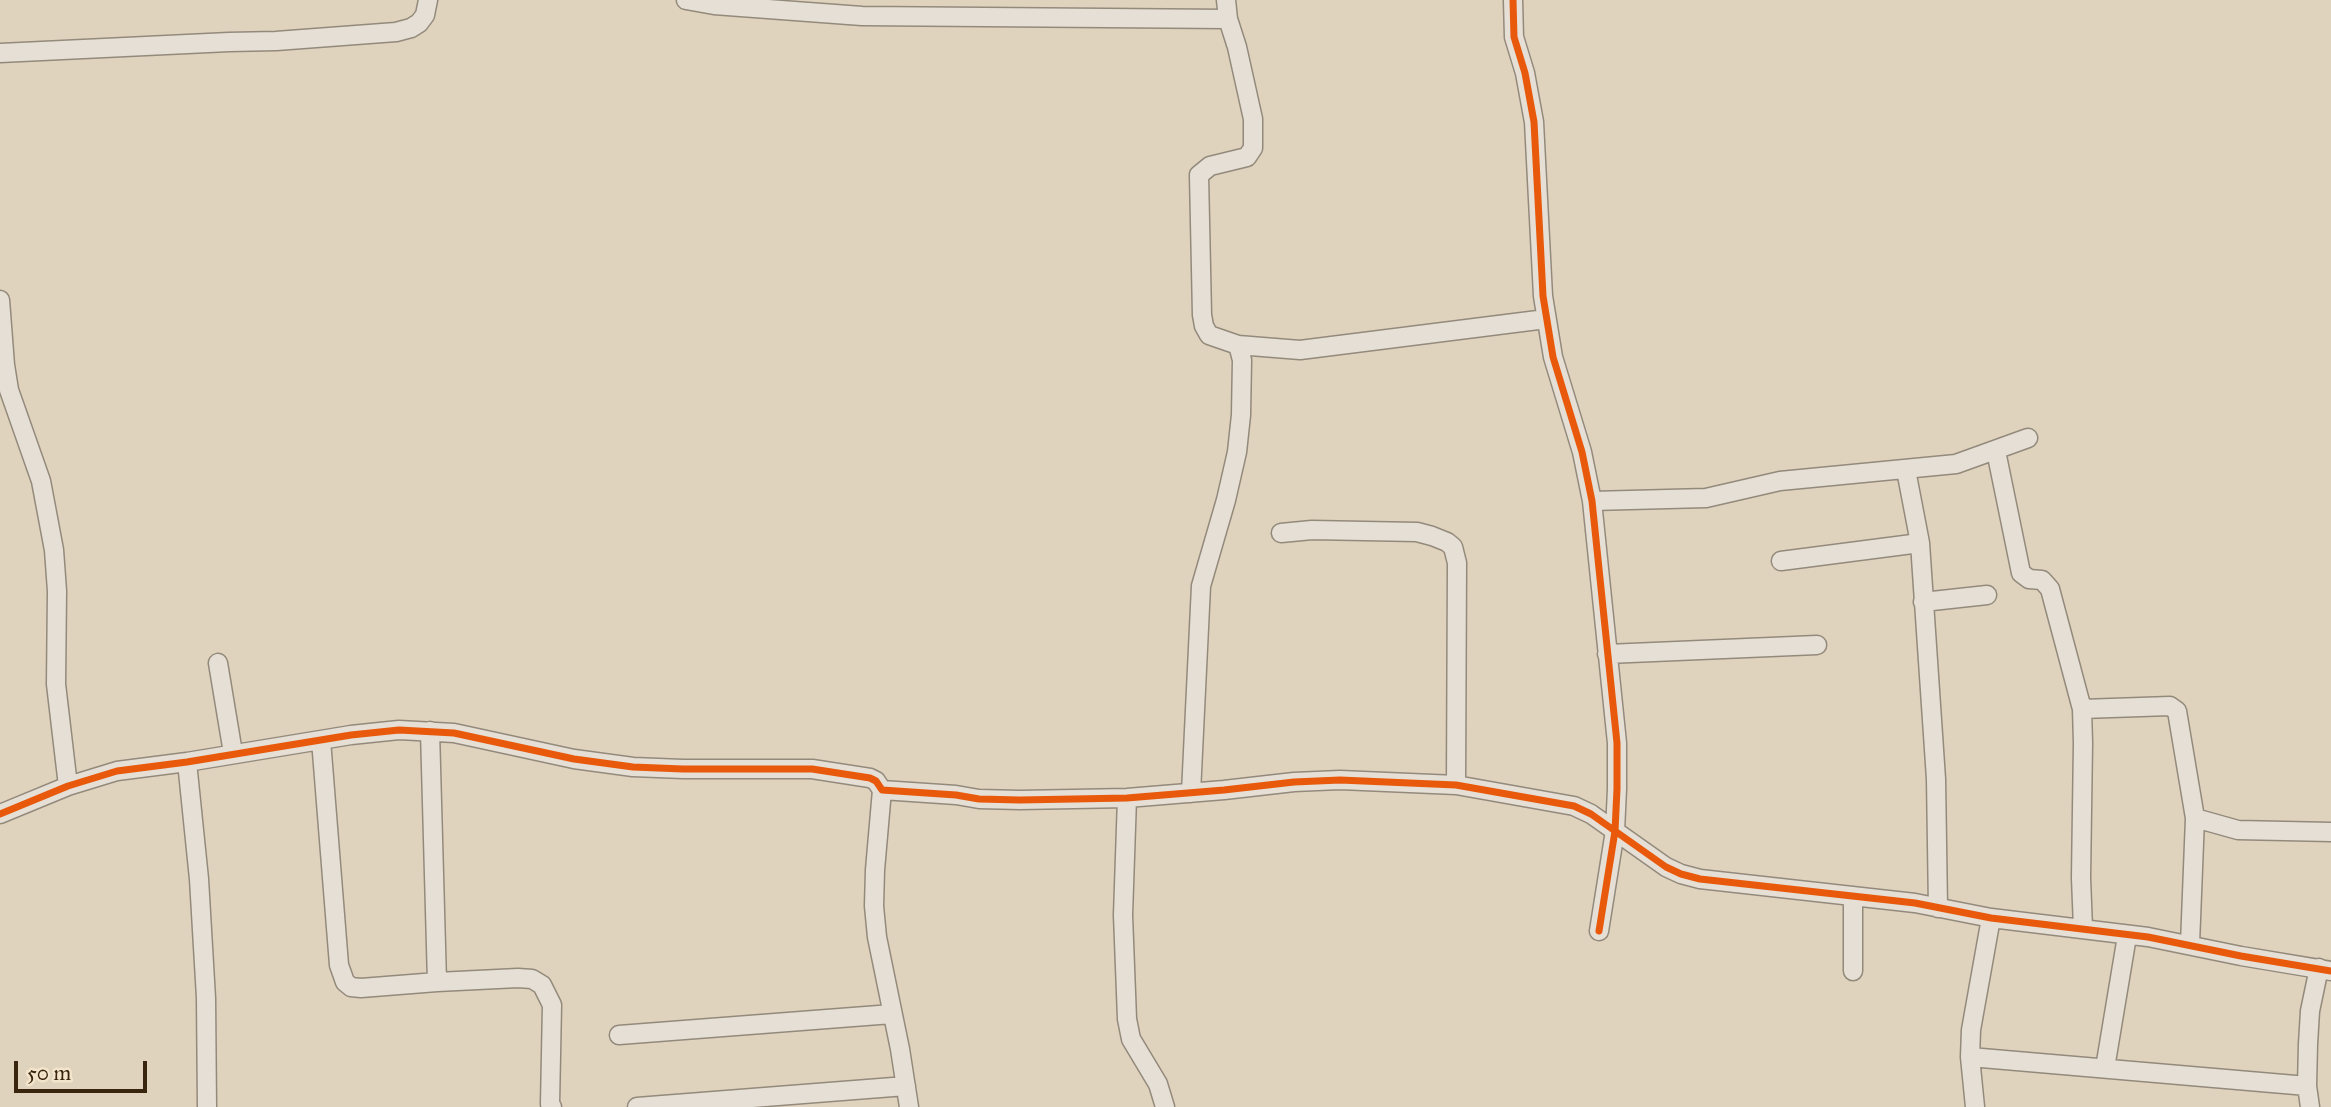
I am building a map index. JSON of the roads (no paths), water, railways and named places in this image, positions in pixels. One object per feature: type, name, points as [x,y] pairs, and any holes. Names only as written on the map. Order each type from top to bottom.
[{"type":"street","points":[[0,53],[276,41],[397,32],[419,23],[425,15],[428,0]]},
{"type":"street","points":[[686,0],[714,5],[870,16],[1228,19]]},
{"type":"street","points":[[1226,0],[1228,19],[1253,119],[1253,148],[1247,157],[1210,166],[1199,175],[1202,315],[1209,335],[1238,345],[1300,350],[1546,319]]},
{"type":"street","points":[[1513,0],[1514,37],[1525,73],[1534,122],[1546,319],[1553,357],[1582,452],[1592,501],[1617,743],[1615,831],[1599,931]]},
{"type":"street","points":[[0,300],[9,390],[41,481],[54,550],[57,591],[56,684],[68,786]]},
{"type":"street","points":[[1191,793],[1201,586],[1237,452],[1242,387],[1242,360],[1238,345]]},
{"type":"street","points":[[1592,501],[1706,498],[1780,481],[1816,476],[1956,464],[2028,438]]},
{"type":"street","points":[[1996,451],[2021,573],[2029,579],[2042,580],[2050,589],[2082,709],[2083,928]]},
{"type":"street","points":[[1906,470],[1920,544],[1936,779],[1938,908]]},
{"type":"street","points":[[1281,533],[1312,530],[1417,532],[1447,542],[1452,547],[1457,562],[1456,785]]},
{"type":"street","points":[[1781,561],[1920,544]]},
{"type":"street","points":[[1923,602],[1987,596]]},
{"type":"street","points":[[1607,654],[1817,645]]},
{"type":"street","points":[[218,663],[233,753]]},
{"type":"street","points":[[2082,709],[2170,706],[2175,708],[2178,714],[2195,818],[2190,944]]},
{"type":"street","points":[[0,814],[68,786],[117,771],[399,730],[430,731],[509,743],[602,764],[683,769],[812,769],[870,778],[876,781],[882,790],[875,870],[877,937],[909,1107]]},
{"type":"street","points":[[430,731],[437,982]]},
{"type":"street","points":[[321,740],[339,965],[345,982],[351,987],[361,988],[519,978],[532,979],[542,985],[552,1005],[552,1107]]},
{"type":"street","points":[[187,762],[199,879],[206,998],[207,1107]]},
{"type":"street","points":[[882,790],[1006,800],[1127,798],[1340,780],[1456,785],[1574,806],[1591,814],[1666,867],[1681,874],[1724,882],[1938,908],[1991,918],[2083,928],[2325,969],[2310,1012],[2307,1086],[2310,1107]]},
{"type":"street","points":[[1127,798],[1124,915],[1127,1019],[1131,1039],[1158,1084],[1165,1107]]},
{"type":"street","points":[[2195,818],[2238,830],[2331,832]]},
{"type":"street","points":[[1853,897],[1853,971]]},
{"type":"street","points":[[1975,1107],[1970,1057],[1975,998],[1991,918]]},
{"type":"street","points":[[2105,1068],[2127,936]]},
{"type":"street","points":[[619,1035],[892,1014]]},
{"type":"street","points":[[1970,1057],[2307,1086]]},
{"type":"street","points":[[636,1107],[680,1106],[906,1086]]}]
